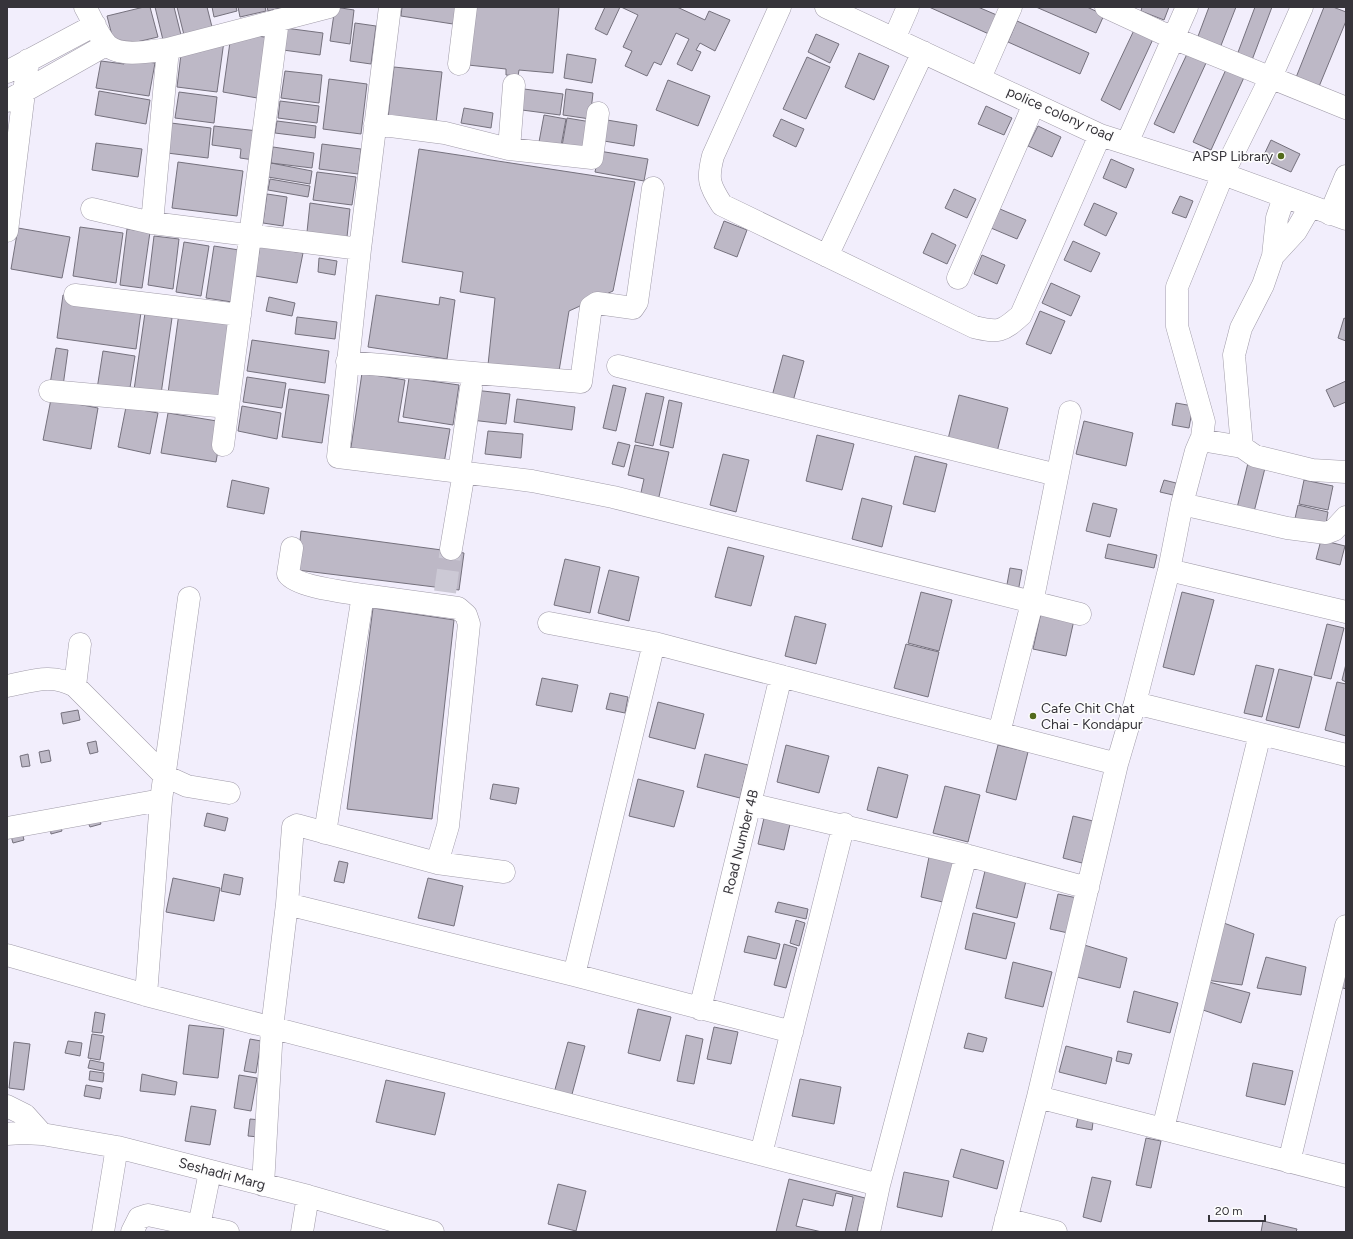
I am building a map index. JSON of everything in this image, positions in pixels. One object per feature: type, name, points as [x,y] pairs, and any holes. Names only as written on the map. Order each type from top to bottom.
[{"type":"street","points":[[7,72],[28,60],[90,16],[106,45],[114,50],[122,52],[144,52],[168,49],[329,7]]},
{"type":"street","points":[[390,7],[360,249],[338,457],[532,481],[613,497],[1080,614]]},
{"type":"street","points":[[459,64],[466,7]]},
{"type":"street","points":[[780,7],[719,140],[708,173],[713,190],[722,205],[974,327],[995,332],[1006,329],[1021,315],[1100,135]]},
{"type":"street","name":"police colony road","points":[[826,7],[1100,135],[1223,174],[1328,213]]},
{"type":"street","points":[[894,39],[908,7]]},
{"type":"street","points":[[980,78],[1011,7]]},
{"type":"street","points":[[1106,7],[1173,38],[1346,108]]},
{"type":"street","points":[[1127,143],[1187,7]]},
{"type":"street","points":[[1056,1232],[1004,1226],[1038,1097],[1117,764],[1135,703],[1169,570],[1182,504],[1196,451],[1201,440],[1204,422],[1177,326],[1177,286],[1223,174],[1271,77],[1302,7]]},
{"type":"street","points":[[223,445],[278,20]]},
{"type":"street","points":[[16,96],[106,45]]},
{"type":"street","points":[[152,223],[168,49]]},
{"type":"street","points":[[827,256],[923,52]]},
{"type":"street","points":[[7,231],[16,96],[28,60]]},
{"type":"street","points":[[509,149],[514,85]]},
{"type":"street","points":[[958,278],[1034,104]]},
{"type":"street","points":[[375,124],[445,133],[509,149],[592,158],[598,113]]},
{"type":"street","points":[[1273,256],[1296,231],[1328,213],[1346,176]]},
{"type":"street","points":[[348,362],[581,382],[591,306],[597,303],[633,308],[637,302],[653,188]]},
{"type":"street","points":[[1242,446],[1234,355],[1241,328],[1263,285],[1273,256],[1276,218],[1284,197]]},
{"type":"street","points":[[92,209],[152,223],[360,249]]},
{"type":"street","points":[[75,295],[240,315]]},
{"type":"street","points":[[618,366],[1058,475]]},
{"type":"street","points":[[451,549],[471,388]]},
{"type":"street","points":[[50,391],[228,407]]},
{"type":"street","points":[[999,733],[1032,603],[1070,412]]},
{"type":"street","points":[[1201,440],[1242,446],[1255,456],[1312,470],[1346,472]]},
{"type":"street","points":[[1182,504],[1287,528],[1326,533],[1334,530],[1346,517]]},
{"type":"street","points":[[292,548],[288,574],[291,578],[311,585],[363,595],[444,599],[466,615],[470,624],[448,826],[438,863]]},
{"type":"street","points":[[1169,570],[1346,612]]},
{"type":"street","points":[[325,833],[363,595]]},
{"type":"street","points":[[146,995],[161,800],[189,598]]},
{"type":"street","points":[[549,623],[654,643],[1117,764]]},
{"type":"street","points":[[574,975],[654,643]]},
{"type":"street","points":[[76,686],[80,644]]},
{"type":"street","name":"Road Number 4B","points":[[700,1009],[781,676]]},
{"type":"street","points":[[7,686],[46,678],[57,678],[76,686],[165,776],[187,780],[229,793]]},
{"type":"street","points":[[1135,703],[1346,755]]},
{"type":"street","points":[[1162,1129],[1260,734]]},
{"type":"street","points":[[7,828],[161,800]]},
{"type":"street","points":[[750,804],[844,824],[1088,888]]},
{"type":"street","points":[[762,1154],[844,824]]},
{"type":"street","points":[[263,1185],[272,1028],[287,904],[293,827],[297,825],[438,863],[504,872]]},
{"type":"street","points":[[869,1232],[879,1185],[966,855]]},
{"type":"street","points":[[287,904],[574,975],[792,1032]]},
{"type":"street","points":[[1289,1162],[1346,926]]},
{"type":"street","points":[[7,955],[146,995],[879,1185]]},
{"type":"street","points":[[1038,1097],[1346,1176]]},
{"type":"street","points":[[7,1106],[25,1115],[42,1134]]},
{"type":"street","name":"Seshadri Marg","points":[[7,1134],[42,1134],[117,1147],[308,1196],[433,1232]]},
{"type":"street","points":[[103,1232],[117,1147]]},
{"type":"street","points":[[200,1226],[210,1172]]},
{"type":"street","points":[[302,1232],[308,1196]]},
{"type":"street","points":[[132,1232],[139,1218],[148,1215],[228,1232]]},
{"type":"building","points":[[144,7],[150,7],[158,37],[115,47],[107,16]]},
{"type":"building","points":[[155,7],[174,7],[181,35],[163,40]]},
{"type":"building","points":[[177,7],[207,7],[212,27],[184,35]]},
{"type":"building","points":[[212,7],[236,7],[237,11],[214,17]]},
{"type":"building","points":[[238,7],[265,7],[266,11],[240,17]]},
{"type":"building","points":[[267,7],[285,7],[268,11]]},
{"type":"building","points":[[335,7],[354,10],[350,44],[330,41]]},
{"type":"building","points":[[402,7],[456,7],[453,24],[401,16]]},
{"type":"building","points":[[473,7],[559,7],[553,73],[519,70],[518,76],[506,75],[506,69],[468,65]]},
{"type":"building","points":[[605,7],[620,7],[607,35],[595,29]]},
{"type":"building","points":[[621,7],[677,7],[705,20],[709,11],[730,20],[715,51],[700,43],[696,50],[701,52],[692,71],[677,64],[689,39],[676,33],[661,65],[654,62],[647,76],[625,66],[632,51],[623,47],[638,15]]},
{"type":"building","points":[[929,7],[978,7],[999,16],[991,35]]},
{"type":"building","points":[[1036,7],[1087,7],[1104,15],[1096,33]]},
{"type":"building","points":[[1142,7],[1169,7],[1164,20],[1141,11]]},
{"type":"building","points":[[1209,7],[1236,7],[1220,48],[1197,39]]},
{"type":"building","points":[[1255,7],[1272,7],[1252,60],[1237,55]]},
{"type":"building","points":[[1324,7],[1333,7],[1346,12],[1346,21],[1318,89],[1295,80]]},
{"type":"building","points":[[1017,21],[1089,53],[1080,74],[1008,42]]},
{"type":"building","points":[[355,23],[376,26],[371,64],[350,61]]},
{"type":"building","points":[[285,28],[323,33],[320,55],[283,50]]},
{"type":"building","points":[[1135,28],[1154,37],[1120,110],[1101,100]]},
{"type":"building","points":[[244,34],[271,38],[263,99],[223,92],[230,42]]},
{"type":"building","points":[[816,34],[839,44],[830,63],[808,52]]},
{"type":"building","points":[[224,41],[217,92],[177,87],[181,54]]},
{"type":"building","points":[[859,53],[889,66],[874,100],[845,87]]},
{"type":"building","points":[[567,54],[596,59],[592,83],[564,78]]},
{"type":"building","points":[[1187,54],[1206,63],[1174,133],[1154,124]]},
{"type":"building","points":[[807,57],[830,67],[806,119],[783,109]]},
{"type":"building","points":[[125,59],[155,63],[149,96],[96,88],[101,61],[124,64]]},
{"type":"building","points":[[1228,65],[1246,73],[1211,150],[1193,142]]},
{"type":"building","points":[[394,67],[442,72],[436,123],[388,118]]},
{"type":"building","points":[[285,71],[322,75],[319,103],[281,98]]},
{"type":"building","points":[[329,79],[367,84],[361,134],[323,129]]},
{"type":"building","points":[[668,80],[710,96],[698,126],[656,110]]},
{"type":"building","points":[[524,89],[563,94],[560,115],[522,110]]},
{"type":"building","points":[[566,89],[593,93],[590,119],[563,115]]},
{"type":"building","points":[[99,91],[150,100],[146,124],[95,115]]},
{"type":"building","points":[[179,92],[217,97],[214,123],[175,118]]},
{"type":"building","points":[[280,101],[319,106],[317,123],[278,118]]},
{"type":"building","points":[[986,106],[1012,118],[1004,135],[978,124]]},
{"type":"building","points":[[464,108],[493,113],[491,128],[461,123]]},
{"type":"building","points":[[544,115],[566,119],[561,146],[539,142]]},
{"type":"building","points":[[567,118],[591,122],[586,150],[562,146]]},
{"type":"building","points":[[601,119],[637,125],[634,146],[598,140]]},
{"type":"building","points":[[781,119],[804,129],[796,147],[773,136]]},
{"type":"building","points":[[277,121],[316,126],[315,138],[275,133]]},
{"type":"building","points":[[171,123],[211,128],[208,158],[167,153]]},
{"type":"building","points":[[214,126],[258,131],[254,160],[240,158],[241,149],[212,145]]},
{"type":"building","points":[[1038,126],[1061,137],[1052,157],[1028,146]]},
{"type":"building","name":"APSP Library","points":[[1271,140],[1300,154],[1291,172],[1262,159]]},
{"type":"building","points":[[96,143],[142,149],[138,177],[92,170]]},
{"type":"building","points":[[322,144],[361,149],[358,174],[319,169]]},
{"type":"building","points":[[273,147],[314,153],[312,168],[271,163]]},
{"type":"building","points":[[419,149],[635,182],[613,291],[569,311],[559,371],[488,365],[495,298],[460,292],[463,272],[402,262]]},
{"type":"building","points":[[599,151],[648,159],[644,181],[595,172]]},
{"type":"building","points":[[1111,159],[1134,169],[1126,188],[1103,178]]},
{"type":"building","points":[[178,162],[243,171],[237,216],[172,208]]},
{"type":"building","points":[[271,163],[312,171],[310,184],[268,177]]},
{"type":"building","points":[[317,172],[356,177],[352,205],[313,200]]},
{"type":"building","points":[[270,179],[310,186],[308,197],[268,190]]},
{"type":"building","points":[[954,189],[976,199],[967,218],[945,208]]},
{"type":"building","points":[[267,194],[287,197],[283,226],[263,223]]},
{"type":"building","points":[[1180,196],[1193,201],[1186,218],[1172,213]]},
{"type":"building","points":[[310,203],[350,209],[347,237],[307,232]]},
{"type":"building","points":[[1094,203],[1117,213],[1106,236],[1084,225]]},
{"type":"building","points":[[1000,209],[1026,220],[1017,239],[991,228]]},
{"type":"building","points":[[724,221],[747,230],[737,257],[714,248]]},
{"type":"building","points":[[80,227],[123,233],[116,283],[73,276]]},
{"type":"building","points":[[18,228],[70,237],[62,278],[11,269]]},
{"type":"building","points":[[127,229],[150,232],[142,288],[120,285]]},
{"type":"building","points":[[932,233],[956,245],[947,264],[923,253]]},
{"type":"building","points":[[154,236],[179,239],[173,289],[148,285]]},
{"type":"building","points":[[1073,241],[1100,253],[1091,272],[1064,260]]},
{"type":"building","points":[[184,242],[209,246],[201,296],[176,292]]},
{"type":"building","points":[[214,246],[239,250],[232,302],[206,298]]},
{"type":"building","points":[[260,246],[303,253],[297,283],[255,276]]},
{"type":"building","points":[[982,255],[1005,265],[997,284],[974,274]]},
{"type":"building","points":[[319,258],[337,261],[335,275],[318,272]]},
{"type":"building","points":[[1051,283],[1080,296],[1071,316],[1042,303]]},
{"type":"building","points":[[63,295],[142,305],[136,349],[57,338]]},
{"type":"building","points":[[376,295],[439,305],[440,297],[455,300],[447,359],[368,347]]},
{"type":"building","points":[[269,297],[295,303],[292,316],[266,311]]},
{"type":"building","points":[[1040,311],[1065,321],[1051,354],[1026,344]]},
{"type":"building","points":[[145,313],[172,318],[161,394],[134,390]]},
{"type":"building","points":[[179,313],[232,320],[221,400],[168,393]]},
{"type":"building","points":[[297,317],[337,322],[335,339],[295,334]]},
{"type":"building","points":[[1344,318],[1346,319],[1346,341],[1338,338]]},
{"type":"building","points":[[252,340],[329,351],[325,383],[247,371]]},
{"type":"building","points":[[56,348],[68,350],[63,386],[50,384]]},
{"type":"building","points":[[103,351],[135,356],[129,394],[97,389]]},
{"type":"building","points":[[783,355],[804,361],[792,405],[771,400]]},
{"type":"building","points":[[362,373],[405,380],[398,422],[450,429],[443,469],[350,454]]},
{"type":"building","points":[[247,377],[286,383],[282,408],[243,402]]},
{"type":"building","points":[[409,378],[459,385],[453,425],[403,417]]},
{"type":"building","points":[[1346,381],[1346,402],[1334,407],[1326,390]]},
{"type":"building","points":[[613,385],[626,388],[616,431],[603,428]]},
{"type":"building","points":[[289,389],[329,395],[322,443],[282,437]]},
{"type":"building","points":[[474,390],[510,394],[506,424],[471,420]]},
{"type":"building","points":[[646,393],[664,397],[653,446],[635,442]]},
{"type":"building","points":[[959,395],[1008,408],[997,452],[948,439]]},
{"type":"building","points":[[51,399],[98,408],[91,449],[43,440]]},
{"type":"building","points":[[517,399],[575,407],[572,430],[514,422]]},
{"type":"building","points":[[669,400],[682,403],[673,448],[660,445]]},
{"type":"building","points":[[1176,403],[1193,406],[1189,428],[1172,425]]},
{"type":"building","points":[[242,406],[281,413],[277,439],[238,431]]},
{"type":"building","points":[[126,407],[158,413],[150,454],[118,447]]},
{"type":"building","points":[[168,413],[223,422],[216,462],[161,453]]},
{"type":"building","points":[[1084,421],[1133,433],[1126,466],[1076,454]]},
{"type":"building","points":[[488,431],[523,434],[521,458],[485,454]]},
{"type":"building","points":[[817,435],[854,444],[842,490],[806,481]]},
{"type":"building","points":[[618,442],[630,445],[624,467],[612,464]]},
{"type":"building","points":[[635,445],[669,452],[658,501],[640,497],[644,479],[628,475]]},
{"type":"building","points":[[723,454],[749,460],[736,512],[710,505]]},
{"type":"building","points":[[915,456],[947,464],[935,512],[903,504]]},
{"type":"building","points":[[1248,463],[1265,468],[1253,516],[1236,512]]},
{"type":"building","points":[[232,480],[269,488],[264,514],[227,507]]},
{"type":"building","points":[[1164,480],[1176,483],[1173,495],[1160,492]]},
{"type":"building","points":[[1304,480],[1333,486],[1328,510],[1299,504]]},
{"type":"building","points":[[862,498],[892,506],[882,547],[852,539]]},
{"type":"building","points":[[1093,503],[1117,509],[1110,537],[1086,531]]},
{"type":"building","points":[[1298,505],[1328,512],[1325,530],[1294,523]]},
{"type":"building","points":[[301,531],[464,553],[459,590],[297,570]]},
{"type":"building","points":[[1321,540],[1345,546],[1340,565],[1316,559]]},
{"type":"building","points":[[1108,544],[1157,555],[1154,568],[1105,558]]},
{"type":"building","points":[[728,547],[764,556],[751,606],[715,597]]},
{"type":"building","points":[[565,559],[600,567],[590,613],[554,605]]},
{"type":"building","points":[[1010,568],[1022,570],[1018,592],[1006,590]]},
{"type":"building","points":[[609,570],[639,577],[629,621],[598,613]]},
{"type":"building","points":[[921,592],[952,600],[939,651],[908,643]]},
{"type":"building","points":[[1182,592],[1214,600],[1194,675],[1163,667]]},
{"type":"building","points":[[373,608],[454,620],[432,819],[347,809]]},
{"type":"building","points":[[1041,613],[1074,620],[1066,656],[1033,649]]},
{"type":"building","points":[[795,616],[826,624],[816,664],[785,656]]},
{"type":"building","points":[[1327,624],[1344,628],[1331,679],[1314,675]]},
{"type":"building","points":[[906,644],[939,652],[928,697],[894,688]]},
{"type":"building","points":[[1346,664],[1346,682],[1342,680]]},
{"type":"building","points":[[1256,665],[1274,669],[1262,717],[1244,713]]},
{"type":"building","points":[[1279,669],[1312,677],[1299,728],[1266,720]]},
{"type":"building","points":[[542,678],[578,685],[572,712],[536,705]]},
{"type":"building","points":[[1337,682],[1346,684],[1346,736],[1325,730]]},
{"type":"building","points":[[610,693],[628,697],[625,713],[606,709]]},
{"type":"building","points":[[658,702],[704,714],[695,749],[649,737]]},
{"type":"building","points":[[78,710],[80,720],[63,724],[61,713]]},
{"type":"building","points":[[96,741],[98,752],[90,754],[87,743]]},
{"type":"building","points":[[786,745],[829,756],[819,793],[777,782]]},
{"type":"building","points":[[998,745],[1028,752],[1016,800],[986,792]]},
{"type":"building","points":[[49,750],[51,761],[41,763],[39,752]]},
{"type":"building","points":[[28,754],[30,766],[22,767],[20,756]]},
{"type":"building","points":[[705,754],[748,765],[740,798],[697,787]]},
{"type":"building","points":[[878,767],[908,775],[897,818],[867,810]]},
{"type":"building","points":[[638,779],[684,791],[674,827],[629,816]]},
{"type":"building","points":[[493,784],[519,788],[516,804],[490,799]]},
{"type":"building","points":[[945,786],[980,795],[968,842],[933,833]]},
{"type":"building","points":[[207,813],[228,818],[225,831],[204,826]]},
{"type":"building","points":[[98,816],[101,824],[90,827],[87,820]]},
{"type":"building","points":[[1073,816],[1093,821],[1082,863],[1063,858]]},
{"type":"building","points":[[764,818],[790,824],[784,850],[758,844]]},
{"type":"building","points":[[60,825],[62,831],[51,834],[50,827]]},
{"type":"building","points":[[22,832],[24,840],[13,843],[11,836]]},
{"type":"building","points":[[929,857],[956,863],[947,903],[921,897]]},
{"type":"building","points":[[339,861],[348,863],[344,883],[334,881]]},
{"type":"building","points":[[985,871],[1026,881],[1017,918],[976,908]]},
{"type":"building","points":[[224,874],[243,878],[240,895],[221,891]]},
{"type":"building","points":[[173,878],[220,888],[214,921],[166,912]]},
{"type":"building","points":[[428,878],[463,886],[454,926],[418,918]]},
{"type":"building","points":[[1058,894],[1077,898],[1068,933],[1050,929]]},
{"type":"building","points":[[778,902],[808,909],[806,919],[775,912]]},
{"type":"building","points":[[973,913],[1015,923],[1006,959],[965,949]]},
{"type":"building","points":[[796,920],[805,923],[799,946],[790,943]]},
{"type":"building","points":[[1221,922],[1254,934],[1242,985],[1206,980]]},
{"type":"building","points":[[748,936],[780,944],[776,959],[744,952]]},
{"type":"building","points":[[784,944],[797,948],[786,988],[774,985]]},
{"type":"building","points":[[1081,944],[1127,958],[1120,988],[1073,976]]},
{"type":"building","points":[[1266,957],[1306,967],[1301,995],[1257,988]]},
{"type":"building","points":[[1013,962],[1052,972],[1043,1007],[1005,998]]},
{"type":"building","points":[[1346,969],[1346,989],[1340,987]]},
{"type":"building","points":[[1209,982],[1250,993],[1241,1023],[1203,1010]]},
{"type":"building","points":[[1134,991],[1178,1003],[1170,1033],[1127,1022]]},
{"type":"building","points":[[638,1009],[671,1017],[660,1061],[628,1053]]},
{"type":"building","points":[[95,1012],[105,1014],[102,1033],[92,1032]]},
{"type":"building","points":[[189,1025],[224,1029],[218,1078],[183,1074]]},
{"type":"building","points":[[714,1027],[738,1032],[731,1064],[707,1059]]},
{"type":"building","points":[[968,1033],[987,1038],[983,1052],[964,1048]]},
{"type":"building","points":[[92,1034],[104,1036],[100,1060],[88,1058]]},
{"type":"building","points":[[686,1035],[703,1039],[694,1084],[677,1081]]},
{"type":"building","points":[[250,1039],[261,1041],[256,1073],[244,1071]]},
{"type":"building","points":[[68,1041],[82,1043],[80,1056],[65,1053]]},
{"type":"building","points":[[14,1042],[30,1044],[24,1090],[9,1088]]},
{"type":"building","points":[[568,1042],[585,1046],[571,1098],[554,1093]]},
{"type":"building","points":[[1066,1046],[1112,1058],[1106,1084],[1059,1072]]},
{"type":"building","points":[[1118,1051],[1132,1054],[1129,1064],[1116,1061]]},
{"type":"building","points":[[90,1060],[104,1063],[103,1071],[88,1068]]},
{"type":"building","points":[[1253,1063],[1293,1071],[1285,1105],[1246,1096]]},
{"type":"building","points":[[90,1071],[104,1073],[103,1082],[89,1080]]},
{"type":"building","points":[[142,1074],[177,1082],[175,1095],[140,1091]]},
{"type":"building","points":[[239,1075],[257,1078],[251,1111],[234,1108]]},
{"type":"building","points":[[800,1079],[841,1087],[834,1124],[792,1116]]},
{"type":"building","points":[[386,1080],[445,1093],[435,1135],[376,1122]]},
{"type":"building","points":[[86,1085],[102,1088],[100,1099],[84,1096]]},
{"type":"building","points":[[191,1106],[216,1110],[210,1145],[185,1141]]},
{"type":"building","points":[[1078,1118],[1093,1122],[1092,1130],[1076,1127]]},
{"type":"building","points":[[250,1119],[261,1120],[259,1137],[248,1136]]},
{"type":"building","points":[[1146,1138],[1161,1141],[1151,1188],[1136,1185]]},
{"type":"building","points":[[961,1149],[1004,1161],[997,1189],[953,1177]]},
{"type":"building","points":[[904,1172],[949,1181],[942,1217],[897,1207]]},
{"type":"building","points":[[1092,1177],[1111,1181],[1101,1222],[1083,1217]]},
{"type":"building","points":[[789,1179],[865,1198],[857,1232],[845,1232],[853,1197],[836,1193],[833,1206],[803,1199],[796,1226],[822,1232],[776,1232]]},
{"type":"building","points":[[558,1184],[586,1191],[576,1231],[548,1224]]},
{"type":"building","points":[[1263,1221],[1297,1229],[1296,1232],[1261,1232]]},
{"type":"tunnel","points":[[445,592],[451,549]]},
{"type":"place","name":"APSP Library","points":[[1281,156]]},
{"type":"place","name":"Cafe Chit Chat Chai - Kondapur","points":[[1033,716]]}]
